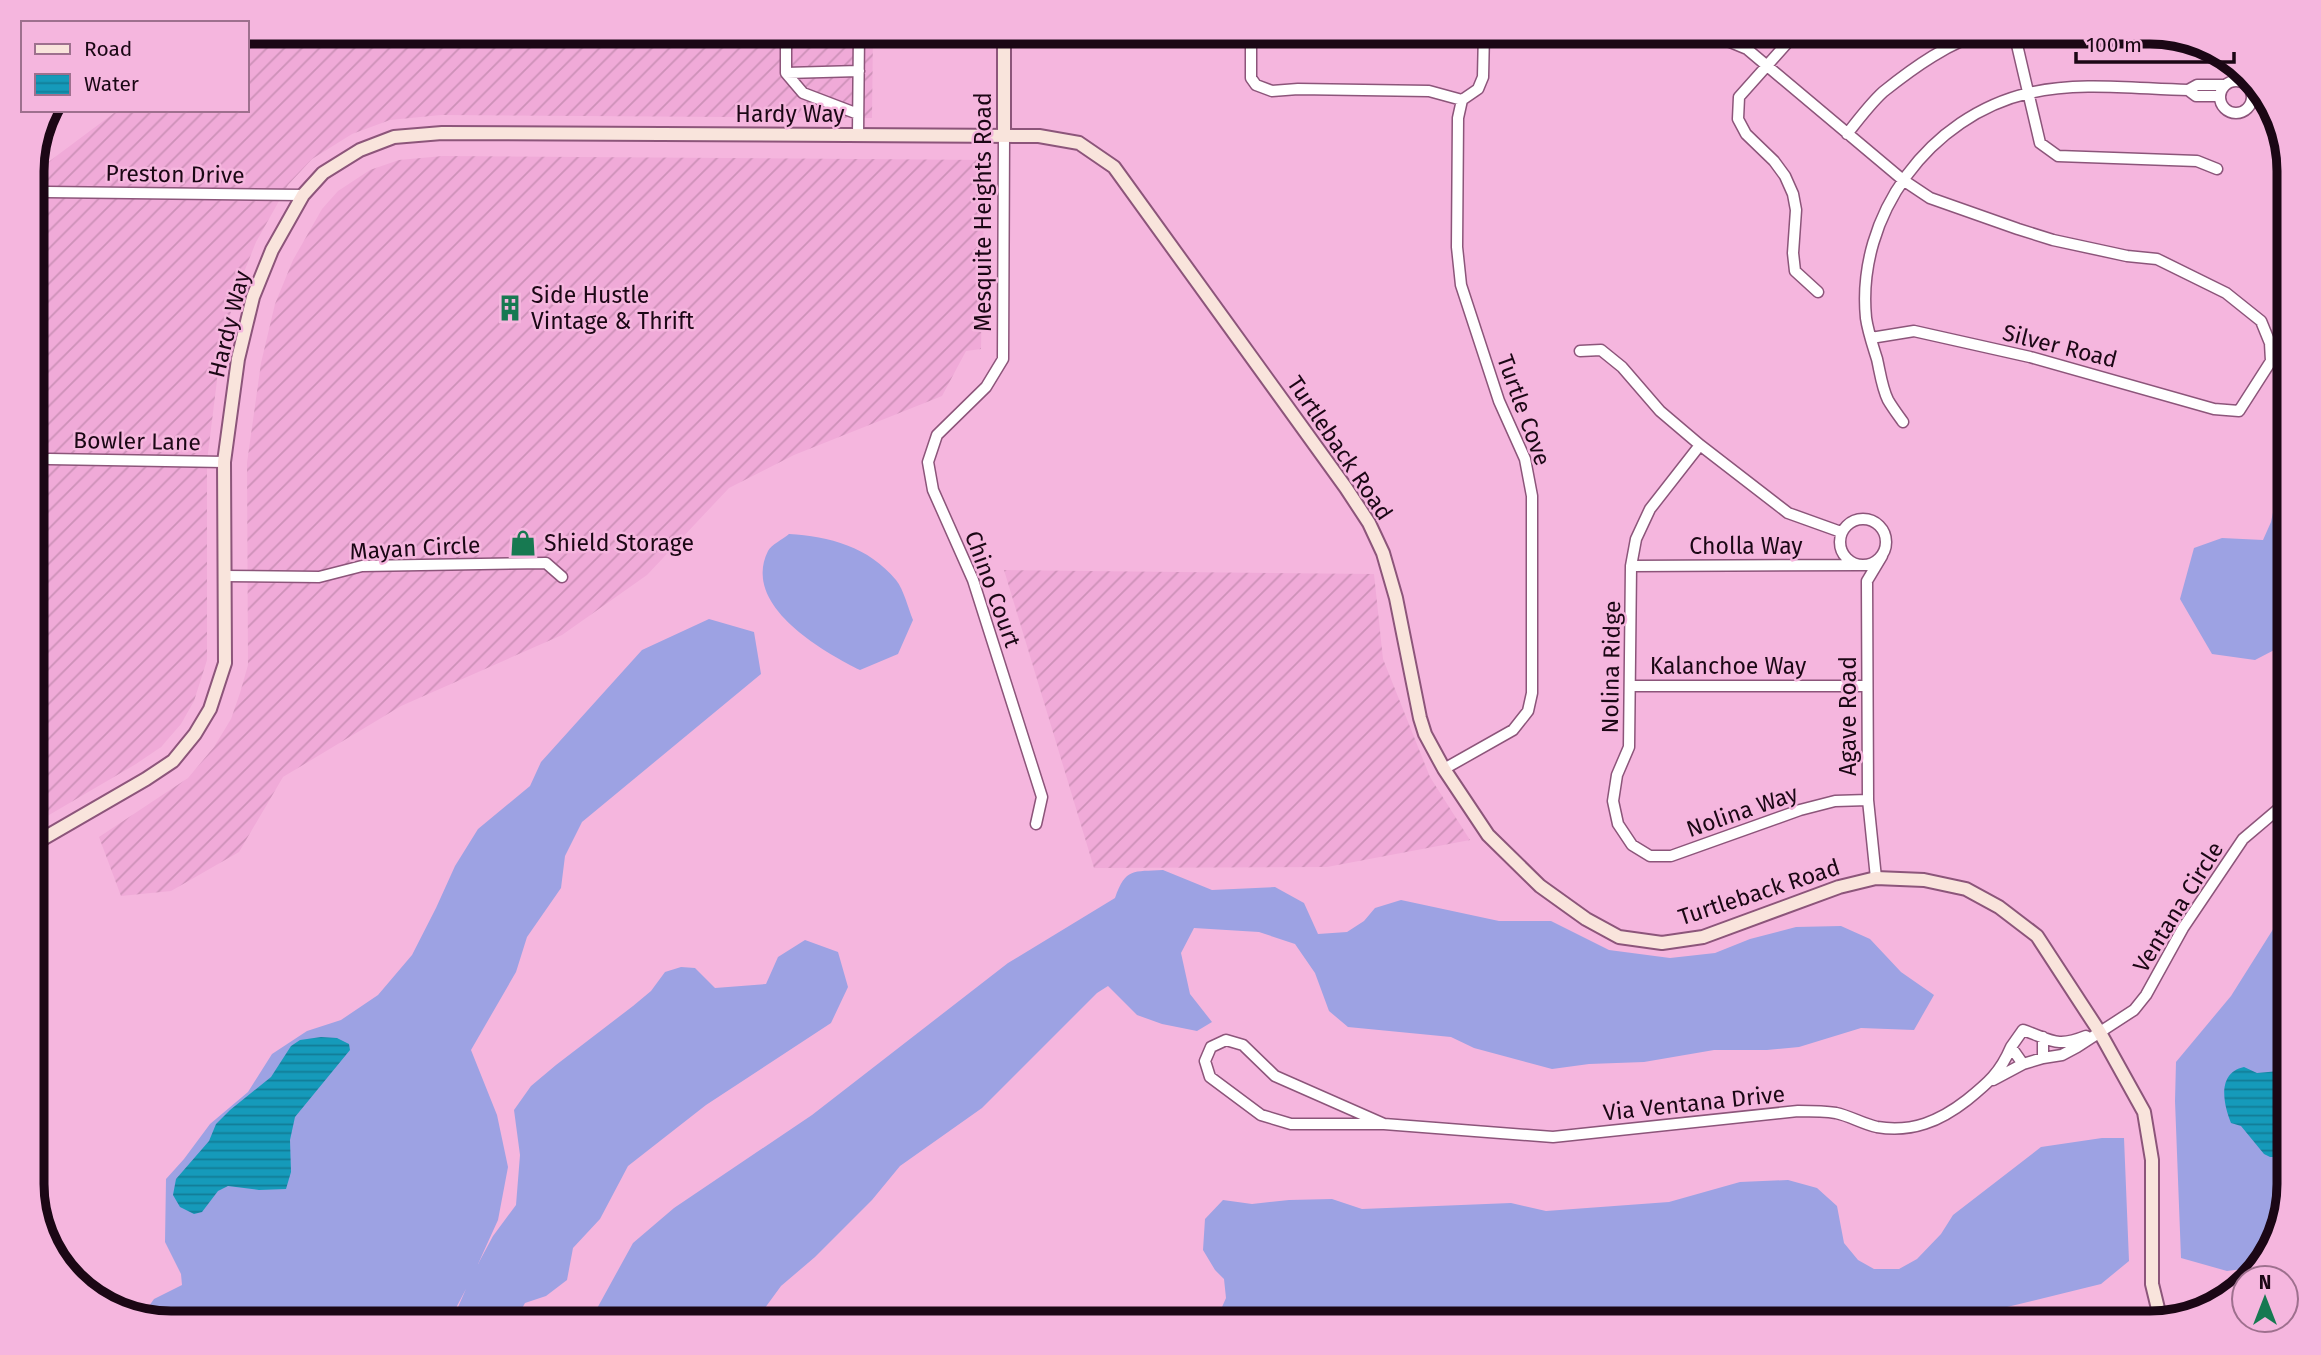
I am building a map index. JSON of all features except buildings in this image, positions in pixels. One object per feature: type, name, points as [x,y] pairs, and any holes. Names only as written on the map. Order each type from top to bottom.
[{"type":"main road","name":"Mesquite Heights Road","points":[[1004,44],[1004,136]]},
{"type":"main road","name":"Hardy Way","points":[[44,838],[173,761],[195,734],[210,709],[225,663],[225,462],[238,359],[253,297],[272,250],[303,195],[323,173],[360,150],[394,137],[442,133],[1004,136]]},
{"type":"main road","name":"Turtleback Road","points":[[1004,136],[1040,136],[1079,143],[1114,167],[1346,488],[1369,523],[1383,553],[1396,598],[1414,694],[1423,726],[1444,769],[1488,835],[1540,886],[1586,919],[1619,937],[1662,943],[1703,937],[1839,887],[1876,878],[1924,880],[1966,889],[1999,906],[2037,936],[2099,1031],[2144,1112],[2152,1160],[2152,1284],[2158,1311]]},
{"type":"street","points":[[786,44],[786,73],[803,93],[858,114]]},
{"type":"street","points":[[858,135],[859,44]]},
{"type":"street","points":[[1251,44],[1251,78],[1256,85],[1272,91],[1429,91],[1462,100],[1478,89],[1483,77],[1484,44]]},
{"type":"street","points":[[1735,44],[1747,49],[1903,180]]},
{"type":"street","points":[[1786,44],[1739,97],[1738,119],[1745,134],[1774,161],[1785,176],[1796,210],[1793,253],[1796,271],[1818,292]]},
{"type":"street","points":[[1847,134],[1882,94],[1927,60],[1957,44]]},
{"type":"street","points":[[2017,44],[2040,143],[2058,156],[2197,161],[2217,169]]},
{"type":"street","points":[[786,73],[859,71]]},
{"type":"street","points":[[1903,422],[1888,400],[1871,338],[1867,318],[1867,288],[1873,246],[1887,208],[1903,180],[1923,154],[1951,128],[1987,108],[2028,93],[2101,87],[2188,90],[2197,85],[2241,82]]},
{"type":"street","points":[[2223,85],[2220,102],[2227,110],[2242,112],[2254,98]]},
{"type":"street","points":[[2188,90],[2196,96],[2220,96]]},
{"type":"street","name":"Turtle Cove","points":[[1444,769],[1513,730],[1528,711],[1532,693],[1532,496],[1525,458],[1499,401],[1461,285],[1457,247],[1458,118],[1462,100]]},
{"type":"street","name":"Mesquite Heights Road","points":[[986,387],[1003,359],[1004,136]]},
{"type":"street","name":"Silver Road","points":[[1871,338],[1914,331],[2042,360],[2214,410],[2239,411],[2271,361],[2270,343],[2261,321],[2226,293],[2157,259],[2127,256],[2053,240],[1930,198],[1903,180]]},
{"type":"street","name":"Preston Drive","points":[[47,192],[303,195]]},
{"type":"street","points":[[1580,351],[1601,350],[1622,367],[1660,411],[1788,513],[1841,532]]},
{"type":"street","name":"Chino Court","points":[[986,387],[937,435],[928,462],[933,490],[973,580],[1042,797],[1036,824]]},
{"type":"street","name":"Nolina Ridge","points":[[1632,845],[1618,824],[1613,801],[1617,775],[1629,747],[1631,566],[1636,539],[1650,509],[1700,445]]},
{"type":"street","name":"Bowler Lane","points":[[49,459],[225,462]]},
{"type":"street","points":[[1860,519],[1878,524],[1886,541],[1882,556],[1868,565],[1848,560],[1842,554],[1839,540],[1841,532],[1852,521],[1860,519]]},
{"type":"street","name":"Agave Road","points":[[1876,878],[1868,800],[1867,581],[1882,556]]},
{"type":"street","name":"Mayan Circle","points":[[224,576],[319,577],[362,566],[546,563],[562,577]]},
{"type":"street","name":"Cholla Way","points":[[1631,566],[1860,565]]},
{"type":"street","name":"Kalanchoe Way","points":[[1630,685],[1867,685]]},
{"type":"street","name":"Nolina Way","points":[[1632,845],[1650,856],[1671,856],[1800,810],[1835,801],[1868,800]]},
{"type":"street","name":"Ventana Circle","points":[[2099,1031],[2134,1010],[2146,995],[2183,928],[2243,839],[2277,810]]},
{"type":"street","points":[[2023,1030],[2056,1043],[2068,1043],[2099,1031],[2070,1051],[2023,1064],[2011,1047],[2023,1030]]},
{"type":"street","points":[[2043,1037],[2043,1058]]},
{"type":"street","name":"Via Ventana Drive","points":[[1384,1124],[1275,1076],[1243,1045],[1226,1040],[1211,1047],[1205,1061],[1210,1077],[1261,1115],[1291,1124],[1384,1124],[1553,1138],[1798,1111],[1836,1113],[1877,1126],[1904,1129],[1933,1123],[1992,1080],[2023,1064]]},
{"type":"street","name":"Via Ventana Drive","points":[[1992,1080],[2011,1047]]},
{"type":"shaded area","points":[[248,44],[873,44],[872,118],[441,115],[390,120],[352,134],[312,159],[288,185],[256,242],[236,292],[220,356],[207,461],[207,660],[194,701],[181,724],[161,747],[44,818],[44,165],[115,112],[248,112]]},
{"type":"shaded area","points":[[443,156],[985,160],[981,349],[966,351],[942,396],[794,455],[729,488],[647,575],[562,635],[401,706],[283,777],[239,852],[171,891],[121,896],[99,837],[188,778],[214,747],[231,719],[248,665],[247,463],[261,363],[275,304],[293,260],[322,209],[338,191],[370,170],[399,160]]},
{"type":"shaded area","points":[[2276,498],[2277,649],[2255,660],[2212,654],[2180,599],[2194,548],[2222,538],[2263,540],[2271,522]]},
{"type":"shaded area","points":[[789,534],[819,537],[861,551],[874,559],[896,580],[913,620],[898,654],[860,670],[826,651],[790,624],[775,607],[766,590],[763,571],[768,551]]},
{"type":"shaded area","points":[[1004,570],[1374,574],[1383,659],[1430,777],[1470,840],[1327,867],[1094,868]]},
{"type":"shaded area","points":[[709,619],[754,632],[761,674],[582,822],[565,856],[561,888],[527,937],[516,972],[471,1050],[497,1115],[508,1167],[498,1220],[478,1264],[493,1236],[516,1205],[520,1155],[514,1110],[531,1086],[651,991],[665,972],[681,967],[695,968],[715,988],[766,984],[778,957],[805,940],[838,952],[848,987],[831,1023],[706,1105],[628,1166],[600,1219],[573,1248],[567,1280],[546,1296],[525,1303],[521,1311],[456,1311],[466,1289],[454,1311],[170,1311],[147,1309],[154,1299],[182,1285],[181,1274],[165,1242],[166,1179],[210,1124],[248,1092],[272,1054],[307,1031],[341,1020],[378,995],[412,955],[455,866],[478,829],[530,786],[541,762],[642,650]]},
{"type":"shaded area","points":[[1163,870],[1212,890],[1275,887],[1304,903],[1318,934],[1347,932],[1364,921],[1375,908],[1401,900],[1499,921],[1551,921],[1609,950],[1670,958],[1715,953],[1750,939],[1796,927],[1841,926],[1870,939],[1901,972],[1934,995],[1914,1030],[1861,1028],[1799,1047],[1714,1050],[1644,1062],[1589,1064],[1552,1069],[1474,1048],[1451,1037],[1348,1027],[1329,1011],[1315,973],[1295,944],[1259,932],[1194,928],[1181,953],[1190,994],[1212,1022],[1197,1031],[1162,1024],[1137,1015],[1108,986],[1097,993],[982,1108],[900,1166],[872,1200],[815,1257],[781,1286],[763,1311],[596,1311],[633,1243],[674,1208],[812,1115],[1008,963],[1115,898],[1127,876],[1138,872]]},
{"type":"shaded area","points":[[2277,923],[2276,1201],[2268,1233],[2251,1262],[2230,1264],[2230,1271],[2181,1258],[2176,1062],[2231,996]]},
{"type":"shaded area","points":[[2102,1138],[2124,1138],[2129,1261],[2101,1284],[1997,1311],[1220,1311],[1226,1298],[1224,1279],[1203,1250],[1205,1219],[1223,1200],[1252,1204],[1332,1199],[1362,1209],[1511,1203],[1546,1211],[1669,1202],[1740,1182],[1788,1180],[1817,1188],[1837,1206],[1844,1243],[1858,1260],[1874,1269],[1899,1269],[1917,1259],[1941,1234],[1953,1215],[2041,1147]]},
{"type":"water","points":[[337,1038],[349,1044],[350,1050],[295,1117],[290,1140],[291,1172],[286,1189],[259,1190],[228,1186],[218,1191],[202,1212],[194,1214],[180,1207],[173,1195],[176,1179],[209,1141],[216,1124],[271,1077],[291,1046],[300,1040]]},
{"type":"water","points":[[2244,1067],[2257,1073],[2277,1071],[2277,1157],[2264,1154],[2241,1126],[2231,1123],[2224,1090],[2229,1075]]},
{"type":"place","name":"Side Hustle Vintage & Thrift","points":[[510,308]]},
{"type":"place","name":"Shield Storage","points":[[523,543]]}]
